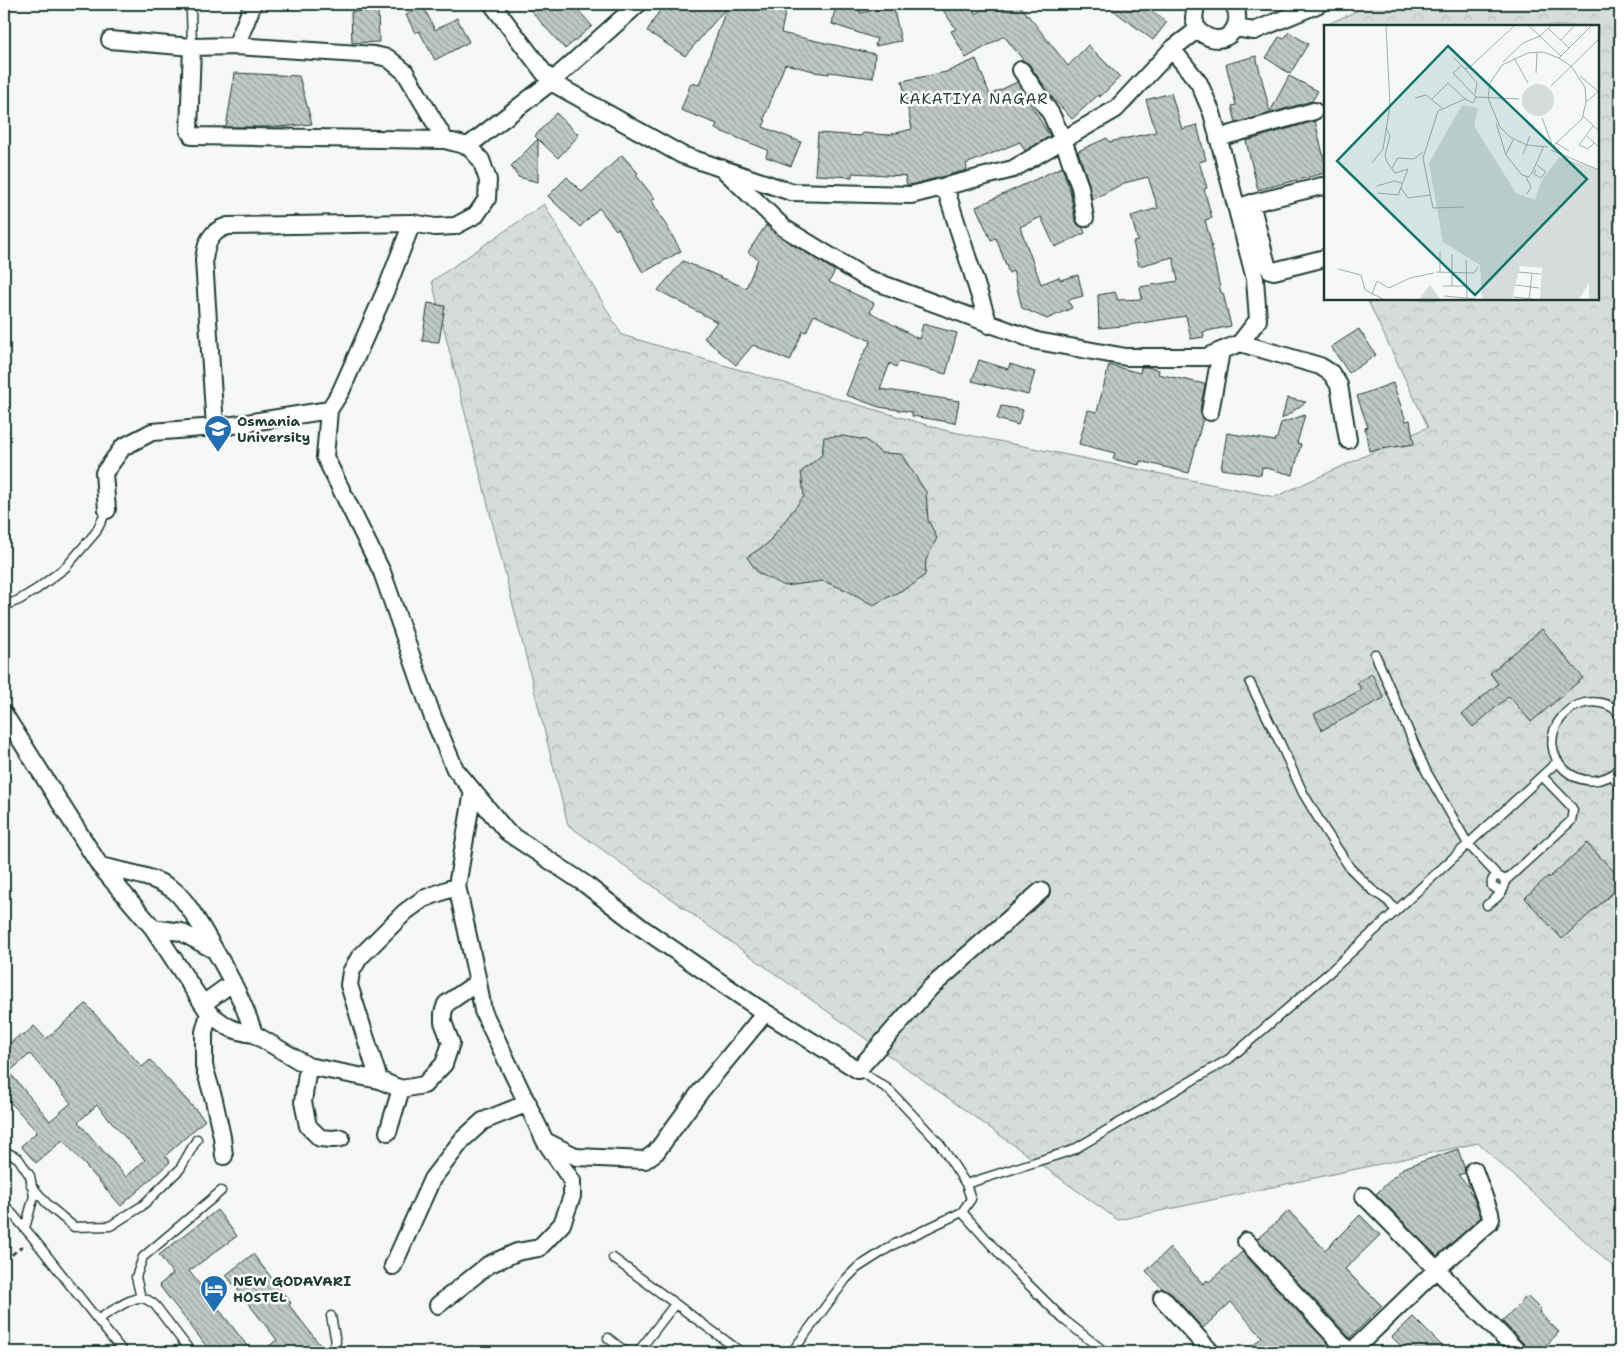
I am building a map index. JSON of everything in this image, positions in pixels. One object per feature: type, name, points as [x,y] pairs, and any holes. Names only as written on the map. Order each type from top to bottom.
[{"type":"street","points":[[236,46],[253,4]]},
{"type":"street","points":[[492,4],[551,82],[682,155],[791,192],[911,195],[1013,169],[1116,109],[1172,49],[1197,30]]},
{"type":"street","points":[[468,146],[551,82],[638,4]]},
{"type":"street","points":[[1196,4],[1194,18],[1197,30],[1210,38],[1217,39],[1231,34],[1235,28],[1238,19],[1233,4]]},
{"type":"street","points":[[1235,28],[1254,31],[1319,4]]},
{"type":"street","points":[[110,40],[192,48],[236,46],[374,55],[388,58],[405,72],[445,140]]},
{"type":"street","points":[[192,48],[189,131],[192,136],[445,140],[468,146],[481,160],[488,180],[487,199],[476,215],[454,226],[435,227],[412,224],[228,226],[218,229],[212,235],[206,247],[204,260],[215,427]]},
{"type":"street","points":[[1172,49],[1199,82],[1212,113],[1218,138],[1270,270],[1274,271],[1324,258]]},
{"type":"street","points":[[1021,70],[1051,114],[1064,140],[1080,187],[1085,218]]},
{"type":"street","points":[[1218,138],[1314,112]]},
{"type":"street","points":[[722,168],[784,228],[866,278],[1037,341],[1126,357],[1206,357],[1240,343],[1258,320],[1255,279],[1244,205]]},
{"type":"street","points":[[945,187],[990,324]]},
{"type":"street","points":[[1244,205],[1324,187]]},
{"type":"street","points":[[412,224],[388,285],[341,391],[329,410],[325,457],[382,572],[432,716],[455,768],[507,832],[585,884],[642,928],[765,1012],[858,1070],[930,988],[1041,890]]},
{"type":"street","points":[[1240,343],[1320,366],[1331,373],[1339,385],[1348,440]]},
{"type":"street","points":[[1210,412],[1221,351]]},
{"type":"street","points":[[107,510],[104,473],[123,447],[152,432],[215,427],[329,410]]},
{"type":"street","points":[[4,714],[100,866],[154,928],[206,1008],[228,1028],[238,1032],[254,1034],[308,1066],[380,1080],[401,1089],[424,1085],[444,1064],[451,1043],[443,1022],[446,1004],[478,982]]},
{"type":"street","points":[[438,1305],[488,1265],[517,1252],[539,1248],[562,1224],[572,1196],[572,1181],[545,1141],[483,1011],[457,886],[473,791]]},
{"type":"street","points":[[100,866],[149,878],[174,890],[191,911],[215,951],[247,1012],[254,1034]]},
{"type":"street","points":[[380,1080],[349,985],[351,972],[359,958],[405,912],[423,899],[457,886]]},
{"type":"street","points":[[154,928],[181,932],[215,951]]},
{"type":"street","points":[[224,1156],[214,1100],[204,1066],[204,1032],[206,1008],[232,983]]},
{"type":"street","points":[[545,1141],[578,1157],[646,1160],[656,1152],[700,1092],[765,1012]]},
{"type":"street","points":[[308,1066],[303,1102],[308,1126],[320,1138],[333,1140],[341,1138]]},
{"type":"street","points":[[388,1132],[401,1089]]},
{"type":"street","points":[[393,1266],[432,1179],[463,1139],[483,1121],[528,1103]]},
{"type":"street","points":[[1246,1241],[1350,1352],[1437,1269],[1489,1223],[1491,1219],[1474,1170]]},
{"type":"street","points":[[1364,1196],[1518,1352]]},
{"type":"street","points":[[1162,1298],[1211,1352]]},
{"type":"lane","points":[[185,4],[191,10],[192,48]]},
{"type":"lane","points":[[4,606],[19,600],[37,589],[66,567],[96,532],[107,510]]},
{"type":"lane","points":[[1375,654],[1426,771],[1468,844],[1502,882]]},
{"type":"lane","points":[[1250,683],[1303,793],[1325,830],[1350,868],[1371,889],[1388,901],[1396,911]]},
{"type":"lane","points":[[1620,714],[1604,704],[1591,702],[1569,706],[1558,722],[1553,735],[1553,749],[1558,762],[1566,771],[1577,778],[1589,781],[1601,780],[1613,775],[1620,769]]},
{"type":"lane","points":[[966,1184],[1073,1150],[1229,1059],[1332,970],[1558,762]]},
{"type":"lane","points":[[1613,775],[1620,788]]},
{"type":"lane","points":[[1487,905],[1500,894],[1502,882],[1571,821],[1573,810],[1570,805],[1542,776]]},
{"type":"lane","points":[[792,1352],[846,1279],[858,1268],[893,1245],[962,1212],[970,1199],[966,1184],[940,1144],[888,1089],[858,1070]]},
{"type":"lane","points":[[32,1185],[49,1206],[74,1227],[110,1226],[142,1206],[180,1169],[197,1139]]},
{"type":"lane","points":[[4,1151],[18,1158],[30,1176],[34,1196],[25,1228]]},
{"type":"lane","points":[[141,1298],[136,1276],[143,1257],[221,1191]]},
{"type":"lane","points":[[4,1204],[123,1352]]},
{"type":"lane","points":[[962,1212],[1015,1271],[1063,1319],[1105,1352]]},
{"type":"lane","points":[[613,1258],[741,1352]]},
{"type":"lane","points":[[98,1319],[134,1300],[141,1298],[149,1300],[155,1304],[191,1352]]},
{"type":"lane","points":[[638,1352],[675,1304]]},
{"type":"lane","points":[[329,1352],[336,1342],[331,1316]]},
{"type":"lane","points":[[608,1338],[626,1352]]},
{"type":"path","points":[[4,1259],[32,1238]]},
{"type":"green space","points":[[1372,4],[1620,4],[1620,1273],[1478,1143],[1118,1220],[568,825],[432,281],[544,204],[622,335],[944,430],[1275,497],[1428,427],[1367,300],[1599,300],[1599,25],[1326,25]]},
{"type":"building","points":[[525,4],[573,4],[592,26],[565,49]]},
{"type":"building","points":[[675,4],[787,4],[781,33],[875,54],[873,78],[829,72],[829,74],[814,72],[785,64],[764,119],[766,120],[763,127],[801,142],[791,166],[766,157],[768,150],[715,129],[717,124],[681,110],[691,83],[699,85],[727,7],[685,56],[647,31],[663,5],[671,11]]},
{"type":"building","points":[[836,4],[862,4],[860,13],[893,6],[901,41],[875,46],[877,39],[832,24]]},
{"type":"building","points":[[939,4],[970,4],[976,14],[991,4],[1019,4],[1068,66],[1088,45],[1120,77],[1100,97],[1098,95],[1072,119],[1052,97],[1029,64],[1024,61],[1004,36],[966,58],[951,31],[956,29]]},
{"type":"building","points":[[1105,4],[1143,4],[1167,22],[1153,40]]},
{"type":"building","points":[[423,6],[435,30],[457,18],[469,42],[435,60],[419,31],[415,33],[406,15]]},
{"type":"building","points":[[378,10],[379,42],[352,43],[351,12]]},
{"type":"building","points":[[1289,32],[1308,44],[1290,74],[1266,58],[1279,37],[1284,39]]},
{"type":"building","points":[[1256,56],[1270,112],[1289,76],[1318,91],[1312,101],[1236,123],[1232,106],[1236,105],[1226,64]]},
{"type":"building","points":[[976,59],[990,95],[1017,82],[1050,136],[1025,151],[1020,142],[966,164],[967,170],[910,185],[907,185],[905,176],[852,173],[852,177],[815,175],[818,133],[861,136],[862,133],[888,135],[912,129],[902,81],[946,72]]},
{"type":"building","points":[[235,73],[299,76],[312,124],[280,127],[226,127]]},
{"type":"building","points":[[1171,93],[1182,129],[1197,125],[1206,160],[1199,162],[1207,188],[1204,189],[1212,218],[1205,220],[1221,293],[1223,293],[1231,326],[1203,332],[1204,337],[1191,339],[1186,316],[1099,328],[1098,295],[1115,292],[1118,300],[1142,299],[1140,287],[1178,281],[1173,257],[1139,266],[1133,242],[1138,241],[1131,216],[1158,208],[1148,177],[1124,183],[1092,200],[1089,184],[1078,151],[1107,138],[1109,142],[1156,132],[1146,100]]},
{"type":"building","points":[[556,113],[579,135],[558,158],[535,136]]},
{"type":"building","points":[[1315,121],[1324,159],[1324,173],[1258,190],[1246,141]]},
{"type":"building","points":[[538,139],[538,182],[518,177],[511,166]]},
{"type":"building","points":[[622,155],[638,173],[636,175],[655,199],[652,201],[681,251],[643,273],[618,228],[616,230],[599,208],[580,227],[548,196],[567,177],[582,192]]},
{"type":"building","points":[[1062,167],[1070,190],[1075,220],[1085,233],[1055,247],[1041,217],[1020,227],[1041,284],[1059,277],[1060,280],[1078,275],[1083,296],[1068,300],[1072,308],[1047,319],[1022,308],[1013,271],[1009,273],[996,238],[991,240],[976,207]]},
{"type":"building","points":[[766,225],[779,236],[835,271],[829,282],[874,303],[870,312],[919,339],[923,324],[957,333],[946,374],[899,362],[896,367],[890,363],[880,389],[959,401],[955,423],[912,416],[912,412],[879,407],[846,395],[859,362],[871,341],[814,315],[806,332],[803,331],[790,361],[753,345],[736,365],[704,338],[717,322],[658,290],[683,261],[746,288],[758,259],[748,252]]},
{"type":"building","points":[[428,303],[445,306],[439,342],[422,341]]},
{"type":"building","points":[[1359,329],[1376,355],[1349,373],[1331,347]]},
{"type":"building","points":[[979,360],[1008,369],[1010,364],[1035,372],[1028,395],[972,381]]},
{"type":"building","points":[[1109,365],[1140,373],[1141,367],[1148,367],[1159,370],[1158,374],[1205,384],[1200,410],[1203,418],[1189,473],[1140,461],[1139,465],[1113,459],[1115,453],[1079,444],[1088,410],[1097,412]]},
{"type":"building","points":[[1393,383],[1406,421],[1410,420],[1414,444],[1369,451],[1365,428],[1368,427],[1357,396]]},
{"type":"building","points":[[1287,398],[1306,402],[1282,419]]},
{"type":"building","points":[[1001,406],[1023,410],[1018,425],[997,419]]},
{"type":"building","points":[[1305,415],[1297,443],[1301,444],[1293,475],[1262,467],[1261,475],[1221,469],[1227,433],[1275,441],[1281,423]]},
{"type":"building","points":[[843,436],[866,440],[881,453],[901,454],[926,492],[928,520],[937,538],[926,560],[925,575],[914,584],[873,605],[848,591],[823,581],[785,586],[758,573],[747,557],[767,544],[804,496],[801,472],[822,455],[824,437]]},
{"type":"building","points":[[1542,629],[1583,678],[1531,722],[1509,696],[1473,727],[1462,714],[1498,684],[1490,673]]},
{"type":"building","points":[[1372,674],[1384,698],[1322,730],[1314,714],[1361,690],[1357,682]]},
{"type":"building","points":[[1587,843],[1620,878],[1620,886],[1562,939],[1525,898]]},
{"type":"building","points":[[86,1004],[142,1067],[150,1060],[205,1120],[165,1156],[170,1162],[121,1206],[63,1140],[36,1163],[21,1146],[37,1132],[4,1095],[4,1049],[21,1034],[23,1036],[34,1026],[46,1039]],"holes":[[[30,1054],[71,1103],[50,1121],[9,1072]],[[97,1105],[145,1160],[126,1177],[78,1122]]]},
{"type":"building","points":[[1458,1149],[1465,1173],[1458,1175],[1471,1189],[1469,1191],[1481,1217],[1437,1256],[1376,1194],[1403,1168]]},
{"type":"building","points":[[217,1210],[237,1236],[189,1271],[252,1352],[211,1352],[159,1285],[173,1274],[159,1255]]},
{"type":"building","points":[[1289,1211],[1325,1250],[1360,1215],[1380,1235],[1345,1269],[1382,1306],[1350,1338],[1257,1239]]},
{"type":"building","points":[[1170,1248],[1203,1284],[1207,1280],[1209,1282],[1242,1252],[1336,1352],[1246,1352],[1262,1337],[1231,1302],[1203,1328],[1169,1291],[1162,1288],[1146,1271]]},
{"type":"building","points":[[253,1254],[291,1303],[289,1305],[324,1350],[323,1352],[261,1352],[277,1340],[226,1275]]},
{"type":"building","points":[[1527,1296],[1541,1310],[1539,1312],[1559,1332],[1540,1352],[1532,1352],[1502,1321]]},
{"type":"building","points":[[1413,1317],[1442,1346],[1436,1352],[1407,1352],[1392,1337]]},
{"type":"place","name":"Osmania University","points":[[218,453]]},
{"type":"place","name":"NEW GODAVARI HOSTEL","points":[[214,1313]]},
{"type":"district","name":"KAKATIYA NAGAR","points":[[974,99]]}]
